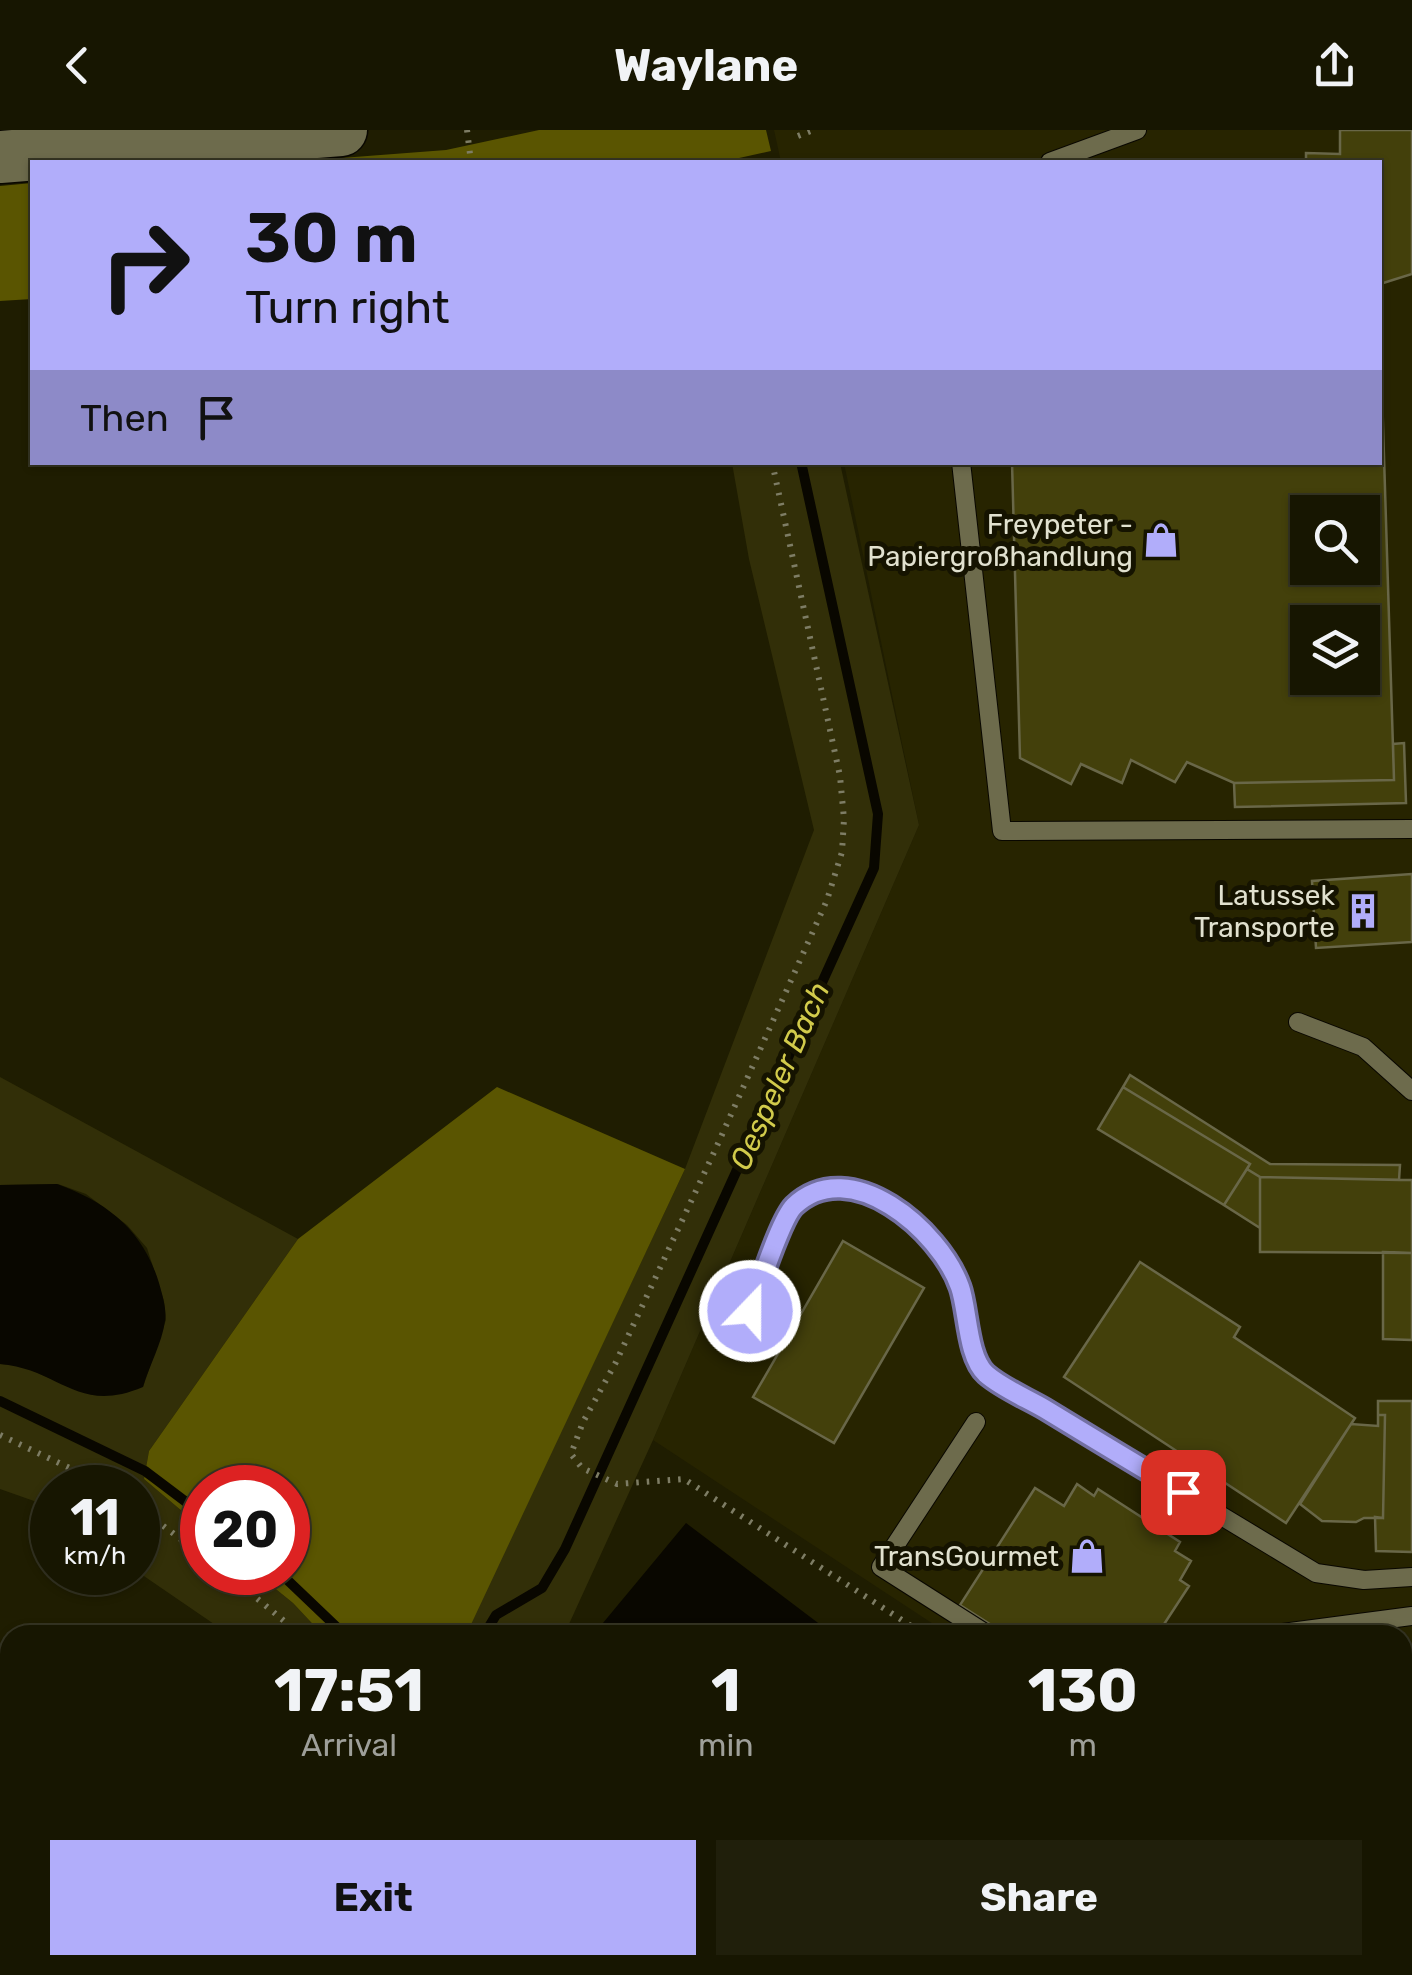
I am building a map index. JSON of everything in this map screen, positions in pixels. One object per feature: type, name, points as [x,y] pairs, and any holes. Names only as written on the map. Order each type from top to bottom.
[{"type":"street","points":[[0,157],[341,130]]},
{"type":"lane","points":[[1055,160],[1137,130]]},
{"type":"lane","points":[[961,465],[1002,831],[1412,829]]},
{"type":"lane","points":[[1298,1022],[1363,1047],[1412,1090]]},
{"type":"lane","points":[[750,1311],[790,1209],[813,1191],[849,1187],[892,1205],[936,1242],[960,1286],[968,1331],[983,1372],[1316,1573],[1364,1580],[1412,1577]]},
{"type":"lane","points":[[972,1625],[881,1567],[976,1422]]},
{"type":"lane","points":[[1343,1625],[1412,1616]]},
{"type":"path","points":[[467,130],[471,160]]},
{"type":"path","points":[[798,136],[813,130]]},
{"type":"path","points":[[773,465],[840,776],[842,852],[827,900],[716,1148],[571,1454],[582,1468],[616,1484],[684,1479],[910,1625]]},
{"type":"path","points":[[0,1435],[63,1465]]},
{"type":"path","points":[[160,1523],[180,1538]]},
{"type":"path","points":[[253,1595],[289,1625]]},
{"type":"shaded area","points":[[539,130],[766,130],[771,151],[730,160],[315,160],[446,150]]},
{"type":"shaded area","points":[[774,130],[1412,130],[1412,1625],[935,1625],[653,1440],[919,825],[844,465],[1382,465],[1382,160],[781,160]]},
{"type":"shaded area","points":[[30,183],[30,299],[0,301],[0,186]]},
{"type":"shaded area","points":[[732,465],[840,465],[919,825],[653,1440],[569,1625],[470,1625],[685,1169],[814,830],[749,559]]},
{"type":"shaded area","points":[[0,1077],[298,1239],[149,1451],[146,1465],[30,1465],[30,1500],[0,1489],[0,1364],[23,1366],[51,1379],[143,1387],[166,1320],[147,1248],[127,1225],[86,1194],[58,1184],[0,1185]]},
{"type":"shaded area","points":[[497,1087],[685,1169],[471,1625],[314,1625],[283,1595],[310,1595],[310,1465],[180,1465],[180,1509],[160,1493],[160,1465],[146,1465],[149,1451],[298,1239]]},
{"type":"shaded area","points":[[57,1184],[92,1200],[121,1220],[152,1264],[165,1316],[143,1387],[101,1396],[0,1364],[0,1185]]},
{"type":"shaded area","points":[[160,1493],[180,1509],[180,1595],[283,1595],[314,1625],[215,1625],[160,1587]]},
{"type":"shaded area","points":[[686,1523],[821,1625],[601,1625]]},
{"type":"building","points":[[1340,130],[1412,130],[1412,274],[1382,283],[1382,160],[1306,160],[1306,153],[1340,154]]},
{"type":"building","name":"Freypeter - Papiergroßhandlung","points":[[1382,392],[1394,780],[1234,783],[1187,762],[1175,782],[1131,760],[1122,783],[1081,764],[1071,784],[1020,758],[1012,465],[1382,465]]},
{"type":"building","points":[[1404,743],[1406,803],[1235,807],[1234,783],[1394,780],[1393,744]]},
{"type":"building","name":"Latussek Transporte","points":[[1412,874],[1412,942],[1316,948],[1312,881]]},
{"type":"building","points":[[1130,1075],[1270,1164],[1400,1165],[1399,1180],[1260,1177],[1247,1169],[1250,1164],[1123,1087]]},
{"type":"building","points":[[1123,1087],[1250,1164],[1224,1205],[1098,1129]]},
{"type":"building","points":[[1247,1169],[1260,1177],[1260,1228],[1224,1205]]},
{"type":"building","points":[[1260,1177],[1412,1180],[1412,1253],[1260,1252]]},
{"type":"building","points":[[843,1241],[924,1288],[834,1443],[753,1397]]},
{"type":"building","points":[[1383,1252],[1412,1253],[1412,1340],[1383,1339]]},
{"type":"building","points":[[1140,1262],[1240,1327],[1234,1337],[1355,1418],[1286,1523],[1064,1377]]},
{"type":"building","points":[[1378,1401],[1412,1401],[1412,1552],[1376,1551],[1375,1517],[1383,1518],[1385,1415],[1378,1415]]},
{"type":"building","points":[[1378,1415],[1385,1415],[1383,1518],[1322,1521],[1300,1504],[1351,1424],[1378,1426]]},
{"type":"building","name":"TransGourmet","points":[[1077,1484],[1094,1496],[1098,1489],[1180,1542],[1175,1551],[1191,1561],[1180,1580],[1189,1586],[1164,1625],[991,1625],[960,1605],[1035,1488],[1064,1506]]},
{"type":"waterway","name":"Oespeler Bach","points":[[490,1625],[496,1615],[542,1588],[565,1549],[874,868],[878,814],[802,465]]},
{"type":"waterway","points":[[0,1401],[145,1471],[180,1497]]},
{"type":"waterway","points":[[303,1595],[335,1625]]},
{"type":"place","name":"Freypeter - Papiergroßhandlung","points":[[1161,540]]},
{"type":"place","name":"Latussek Transporte","points":[[1363,911]]},
{"type":"place","name":"TransGourmet","points":[[1087,1556]]},
{"type":"route","points":[[750,1311],[790,1209],[813,1191],[849,1187],[892,1205],[936,1242],[960,1286],[968,1331],[983,1372],[1183,1492]]}]
